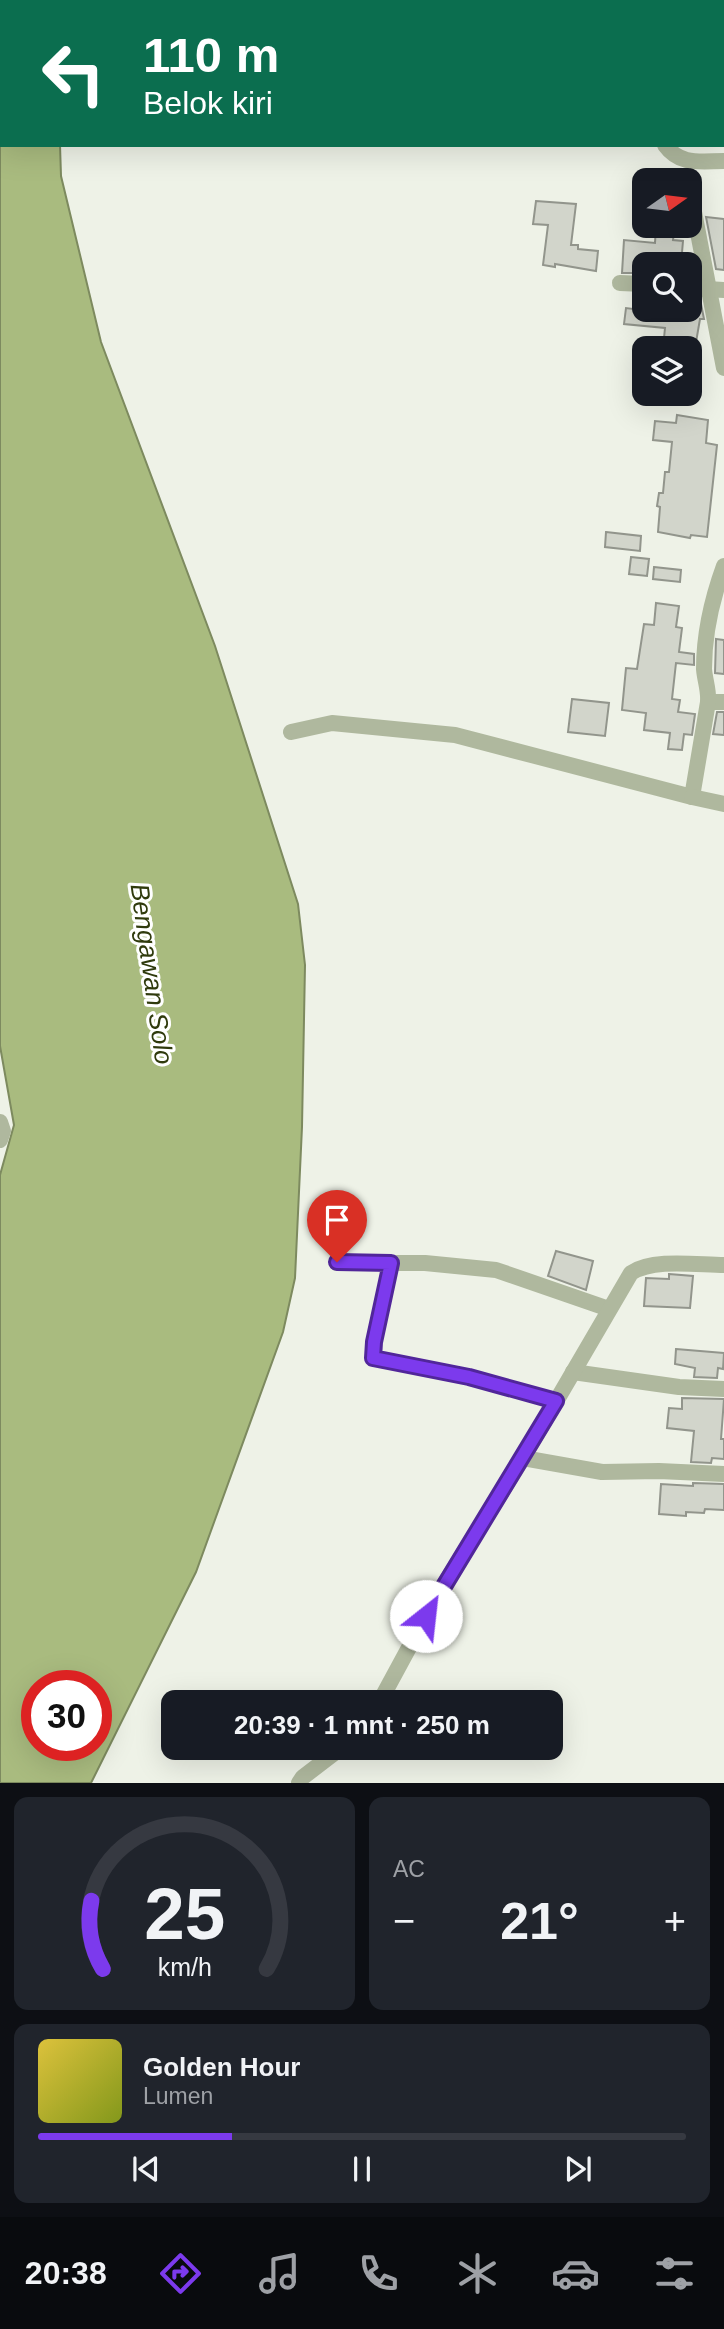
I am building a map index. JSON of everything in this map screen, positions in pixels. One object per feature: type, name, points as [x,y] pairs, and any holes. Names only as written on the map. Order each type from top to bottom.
[{"type":"street","points":[[667,147],[684,162],[724,161]]},
{"type":"street","points":[[684,162],[685,168]]},
{"type":"street","points":[[702,237],[716,290],[724,369]]},
{"type":"street","points":[[620,283],[632,284]]},
{"type":"street","points":[[692,797],[716,702],[709,693],[704,670],[705,637],[724,566]]},
{"type":"street","points":[[291,732],[331,723],[455,735],[724,804]]},
{"type":"street","points":[[0,1122],[3,1132],[0,1140]]},
{"type":"street","points":[[337,1262],[465,1266],[496,1270],[609,1310]]},
{"type":"street","points":[[391,1263],[373,1358],[469,1377],[556,1401]]},
{"type":"street","points":[[386,1690],[438,1594],[523,1458],[631,1273],[642,1266],[724,1265]]},
{"type":"street","points":[[573,1372],[679,1387],[724,1389]]},
{"type":"street","points":[[523,1458],[602,1472],[724,1474]]},
{"type":"street","points":[[299,1783],[325,1760]]},
{"type":"water","name":"Bengawan Solo","points":[[0,147],[60,147],[61,176],[101,342],[215,646],[298,904],[305,965],[302,1127],[295,1278],[283,1332],[196,1572],[112,1741],[112,1670],[21,1670],[21,1761],[102,1761],[91,1783],[0,1783],[0,1175],[14,1125],[0,1046]]},
{"type":"building","points":[[536,201],[576,204],[571,245],[578,245],[578,249],[598,251],[596,271],[555,264],[555,267],[543,265],[548,225],[533,224]]},
{"type":"building","points":[[706,217],[724,219],[724,270],[716,269]]},
{"type":"building","points":[[655,238],[683,241],[682,252],[632,252],[632,273],[622,273],[624,240],[655,243]]},
{"type":"building","points":[[626,308],[632,309],[632,322],[699,322],[697,336],[664,336],[665,328],[624,324]]},
{"type":"building","points":[[677,415],[708,420],[706,443],[717,445],[707,537],[691,535],[690,538],[658,532],[659,493],[663,493],[665,472],[669,472],[672,442],[653,440],[655,421],[676,423]]},
{"type":"building","points":[[606,532],[641,536],[640,551],[605,547]]},
{"type":"building","points":[[631,557],[649,559],[647,576],[629,574]]},
{"type":"building","points":[[654,567],[681,570],[680,582],[653,579]]},
{"type":"building","points":[[656,603],[679,606],[676,627],[682,628],[679,652],[694,654],[694,665],[676,663],[672,699],[680,700],[678,712],[695,714],[692,735],[684,734],[682,750],[668,749],[670,733],[644,730],[646,713],[622,710],[626,668],[637,669],[644,624],[654,625]]},
{"type":"building","points":[[716,639],[724,640],[724,674],[715,673]]},
{"type":"building","points":[[572,699],[609,703],[605,736],[568,732]]},
{"type":"building","points":[[717,712],[724,712],[724,735],[713,734]]},
{"type":"building","points":[[556,1251],[593,1261],[586,1290],[548,1276]]},
{"type":"building","points":[[669,1274],[693,1276],[690,1308],[644,1306],[646,1278],[669,1279]]},
{"type":"building","points":[[676,1349],[724,1353],[723,1369],[718,1368],[717,1378],[694,1377],[695,1368],[675,1364]]},
{"type":"building","points":[[682,1398],[724,1399],[721,1439],[724,1439],[724,1459],[712,1458],[711,1463],[691,1462],[694,1431],[667,1428],[669,1408],[682,1409]]},
{"type":"building","points":[[693,1483],[724,1484],[724,1510],[686,1512],[686,1516],[659,1514],[661,1484],[693,1486]]},
{"type":"route","points":[[337,1262],[391,1263],[373,1358],[469,1377],[556,1401],[426,1616]]}]
